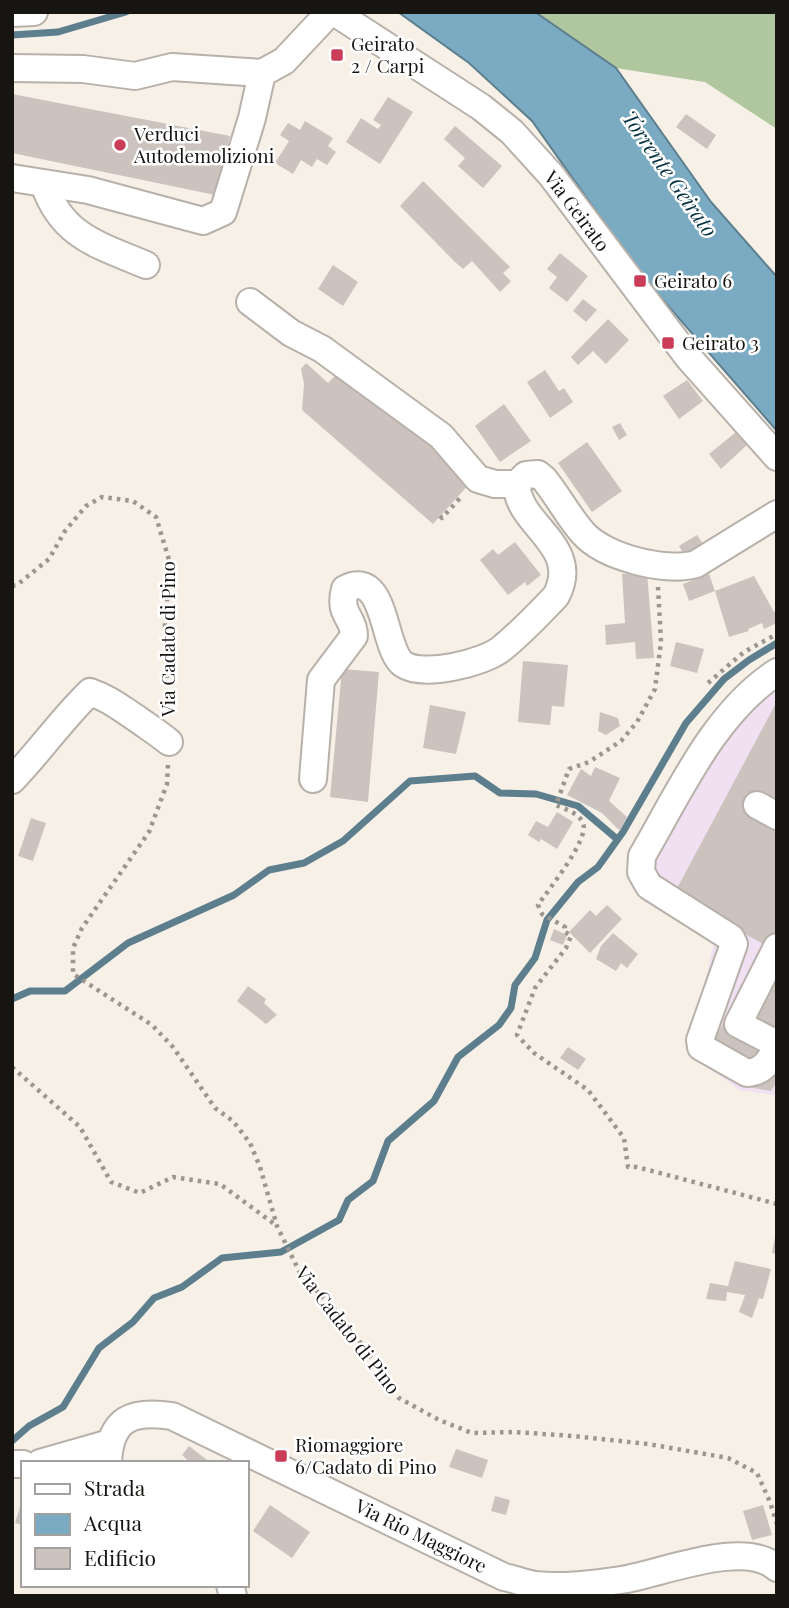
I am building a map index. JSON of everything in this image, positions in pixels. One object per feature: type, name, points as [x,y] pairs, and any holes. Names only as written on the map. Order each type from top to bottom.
[{"type":"street","points":[[12,13],[34,12]]},
{"type":"street","name":"Via Geirato","points":[[262,73],[284,61],[332,12],[481,107],[512,132],[563,191],[688,357],[777,457]]},
{"type":"street","points":[[12,68],[83,69],[135,76],[172,67],[262,73],[252,118],[223,212],[204,221],[88,190],[12,178]]},
{"type":"street","points":[[44,184],[51,205],[72,230],[88,241],[146,265]]},
{"type":"street","points":[[250,302],[291,333],[321,349],[441,436],[478,479],[495,484],[517,484],[526,475],[538,474],[583,534],[612,552],[657,566],[684,568],[777,514]]},
{"type":"street","points":[[313,779],[321,680],[354,636],[354,627],[344,613],[342,601],[345,589],[360,585],[369,591],[377,599],[397,658],[404,666],[429,670],[480,660],[499,651],[549,604],[562,586],[561,560],[519,499],[517,484]]},
{"type":"street","points":[[777,672],[755,686],[718,728],[642,856],[641,872],[649,886],[732,938],[734,944],[700,1040],[701,1047],[747,1073],[761,1070],[768,1063],[777,1045],[738,1024],[777,947]]},
{"type":"street","name":"Via Cadato di Pino","points":[[12,780],[44,746],[65,716],[90,692],[110,699],[169,742]]},
{"type":"street","name":"Via Rio Maggiore","points":[[109,1453],[121,1424],[129,1418],[149,1413],[172,1416],[504,1577],[534,1585],[623,1580],[724,1557],[758,1557],[777,1568]]},
{"type":"street","points":[[54,1461],[109,1453]]},
{"type":"path","points":[[440,516],[442,518],[469,488]]},
{"type":"path","name":"Via Cadato di Pino","points":[[12,586],[17,585],[49,559],[65,531],[86,506],[102,497],[133,501],[156,517],[170,563],[165,625],[169,742],[167,784],[149,832],[82,928],[73,948],[73,974],[152,1025],[173,1046],[215,1108],[233,1121],[250,1143],[260,1167],[277,1227],[300,1273],[346,1322],[399,1398],[439,1420],[472,1433],[514,1432],[648,1444],[729,1458],[757,1473],[777,1524]]},
{"type":"path","points":[[657,566],[661,642],[655,689],[637,722],[621,741],[589,762],[569,769],[559,792],[556,805],[579,817],[584,824],[584,832],[569,860],[538,905],[542,914],[562,925],[571,936],[535,988],[517,1035],[534,1053],[589,1090],[624,1138],[628,1167],[637,1167],[777,1204]]},
{"type":"path","points":[[708,683],[744,652],[777,634]]},
{"type":"path","points":[[12,1068],[80,1127],[111,1182],[140,1193],[173,1177],[220,1184],[277,1227]]},
{"type":"shaded area","points":[[777,654],[777,1095],[773,1095],[740,1090],[694,1058],[685,1039],[696,1018],[714,943],[645,902],[635,889],[629,873],[629,857],[634,842],[698,732],[743,679]]},
{"type":"green space","points":[[535,12],[777,12],[777,129],[705,82],[616,68]]},
{"type":"water","name":"Torrente Geirato","points":[[398,12],[535,12],[616,68],[711,202],[777,277],[777,431],[642,276],[532,121],[469,63]]},
{"type":"building","name":"Verduci Autodemolizioni","points":[[12,94],[230,136],[215,195],[12,153]]},
{"type":"building","points":[[388,97],[413,112],[380,164],[346,142],[361,118],[378,129],[381,125],[373,120]]},
{"type":"building","points":[[686,114],[716,135],[707,149],[676,127]]},
{"type":"building","points":[[305,121],[333,138],[328,146],[336,152],[327,165],[317,159],[312,167],[301,160],[293,174],[275,163],[289,141],[280,135],[288,123],[300,130]]},
{"type":"building","points":[[455,126],[502,166],[483,188],[458,166],[465,158],[444,139]]},
{"type":"building","points":[[423,181],[510,267],[503,273],[511,281],[500,292],[472,261],[463,269],[400,206]]},
{"type":"building","points":[[560,253],[588,276],[567,302],[549,288],[557,277],[547,269]]},
{"type":"building","points":[[333,265],[358,282],[343,306],[318,289]]},
{"type":"building","points":[[583,299],[597,310],[586,322],[573,311]]},
{"type":"building","points":[[608,319],[629,340],[606,364],[593,351],[578,365],[571,357]]},
{"type":"building","points":[[306,363],[328,383],[342,368],[472,481],[433,524],[302,410],[304,384],[301,369]]},
{"type":"building","points":[[545,370],[559,391],[564,388],[573,402],[550,418],[527,382]]},
{"type":"building","points":[[687,380],[703,401],[679,419],[663,396]]},
{"type":"building","points":[[504,404],[531,441],[500,462],[475,426]]},
{"type":"building","points":[[620,423],[627,435],[619,440],[612,427]]},
{"type":"building","points":[[736,432],[747,445],[721,469],[709,454]]},
{"type":"building","points":[[587,442],[622,491],[592,512],[558,463]]},
{"type":"building","points":[[697,535],[703,544],[684,555],[679,546]]},
{"type":"building","points":[[515,542],[541,575],[527,586],[525,582],[508,595],[480,560],[493,549],[498,555]]},
{"type":"building","points":[[647,572],[654,658],[636,659],[635,642],[606,645],[605,625],[625,623],[622,574]]},
{"type":"building","points":[[709,574],[715,591],[689,601],[683,584]]},
{"type":"building","points":[[754,576],[774,612],[777,610],[777,623],[764,629],[762,623],[748,629],[749,631],[729,637],[715,591]]},
{"type":"building","points":[[676,642],[704,649],[697,673],[670,666]]},
{"type":"building","points":[[523,661],[568,665],[564,707],[552,706],[550,725],[518,722]]},
{"type":"building","points":[[342,669],[379,672],[368,802],[330,797]]},
{"type":"building","points":[[430,705],[466,712],[456,754],[423,748]]},
{"type":"building","points":[[775,705],[777,1081],[771,1091],[743,1086],[752,1060],[715,1039],[763,944],[674,894]]},
{"type":"building","points":[[600,712],[618,718],[620,726],[606,735],[598,731]]},
{"type":"building","points":[[595,767],[620,778],[609,801],[627,817],[620,831],[602,813],[567,795],[581,769],[591,776]]},
{"type":"building","points":[[557,812],[573,822],[557,849],[528,835],[536,821],[548,827]]},
{"type":"building","points":[[31,818],[46,823],[33,861],[18,856]]},
{"type":"building","points":[[607,905],[622,919],[590,953],[569,932],[590,910],[596,916]]},
{"type":"building","points":[[554,929],[567,935],[563,945],[550,940]]},
{"type":"building","points":[[613,933],[638,954],[627,968],[621,963],[616,971],[596,959],[601,946]]},
{"type":"building","points":[[248,986],[266,999],[264,1003],[277,1015],[266,1024],[237,1001]]},
{"type":"building","points":[[568,1047],[586,1059],[578,1070],[560,1058]]},
{"type":"building","points":[[777,1237],[777,1254],[772,1253]]},
{"type":"building","points":[[735,1261],[771,1269],[763,1299],[759,1298],[752,1318],[739,1312],[745,1295],[727,1292],[726,1301],[706,1299],[710,1283],[728,1286]]},
{"type":"building","points":[[189,1446],[208,1461],[189,1461],[182,1455]]},
{"type":"building","points":[[456,1449],[488,1460],[482,1478],[449,1467]]},
{"type":"building","points":[[495,1496],[510,1500],[506,1515],[491,1511]]},
{"type":"building","points":[[21,1503],[21,1524],[15,1523]]},
{"type":"building","points":[[270,1505],[310,1532],[292,1558],[253,1531]]},
{"type":"building","points":[[763,1505],[772,1535],[752,1540],[743,1511]]},
{"type":"waterway","points":[[12,35],[58,32],[126,12]]},
{"type":"waterway","points":[[12,1441],[29,1426],[63,1407],[99,1348],[133,1322],[154,1298],[182,1287],[222,1258],[281,1252],[339,1220],[348,1200],[373,1181],[388,1141],[434,1101],[458,1057],[499,1025],[511,1008],[515,985],[535,958],[547,920],[578,882],[598,867],[623,832],[686,723],[724,679],[777,643]]},
{"type":"waterway","points":[[12,999],[30,991],[65,991],[128,943],[234,895],[269,870],[304,863],[343,841],[410,781],[475,776],[500,793],[536,794],[578,806],[617,839]]},
{"type":"place","name":"Geirato 2 / Carpi","points":[[337,55]]},
{"type":"place","name":"Verduci Autodemolizioni","points":[[120,145]]},
{"type":"place","name":"Geirato 6","points":[[640,281]]},
{"type":"place","name":"Geirato 3","points":[[668,343]]},
{"type":"place","name":"Riomaggiore 6/Cadato di Pino","points":[[281,1456]]}]
